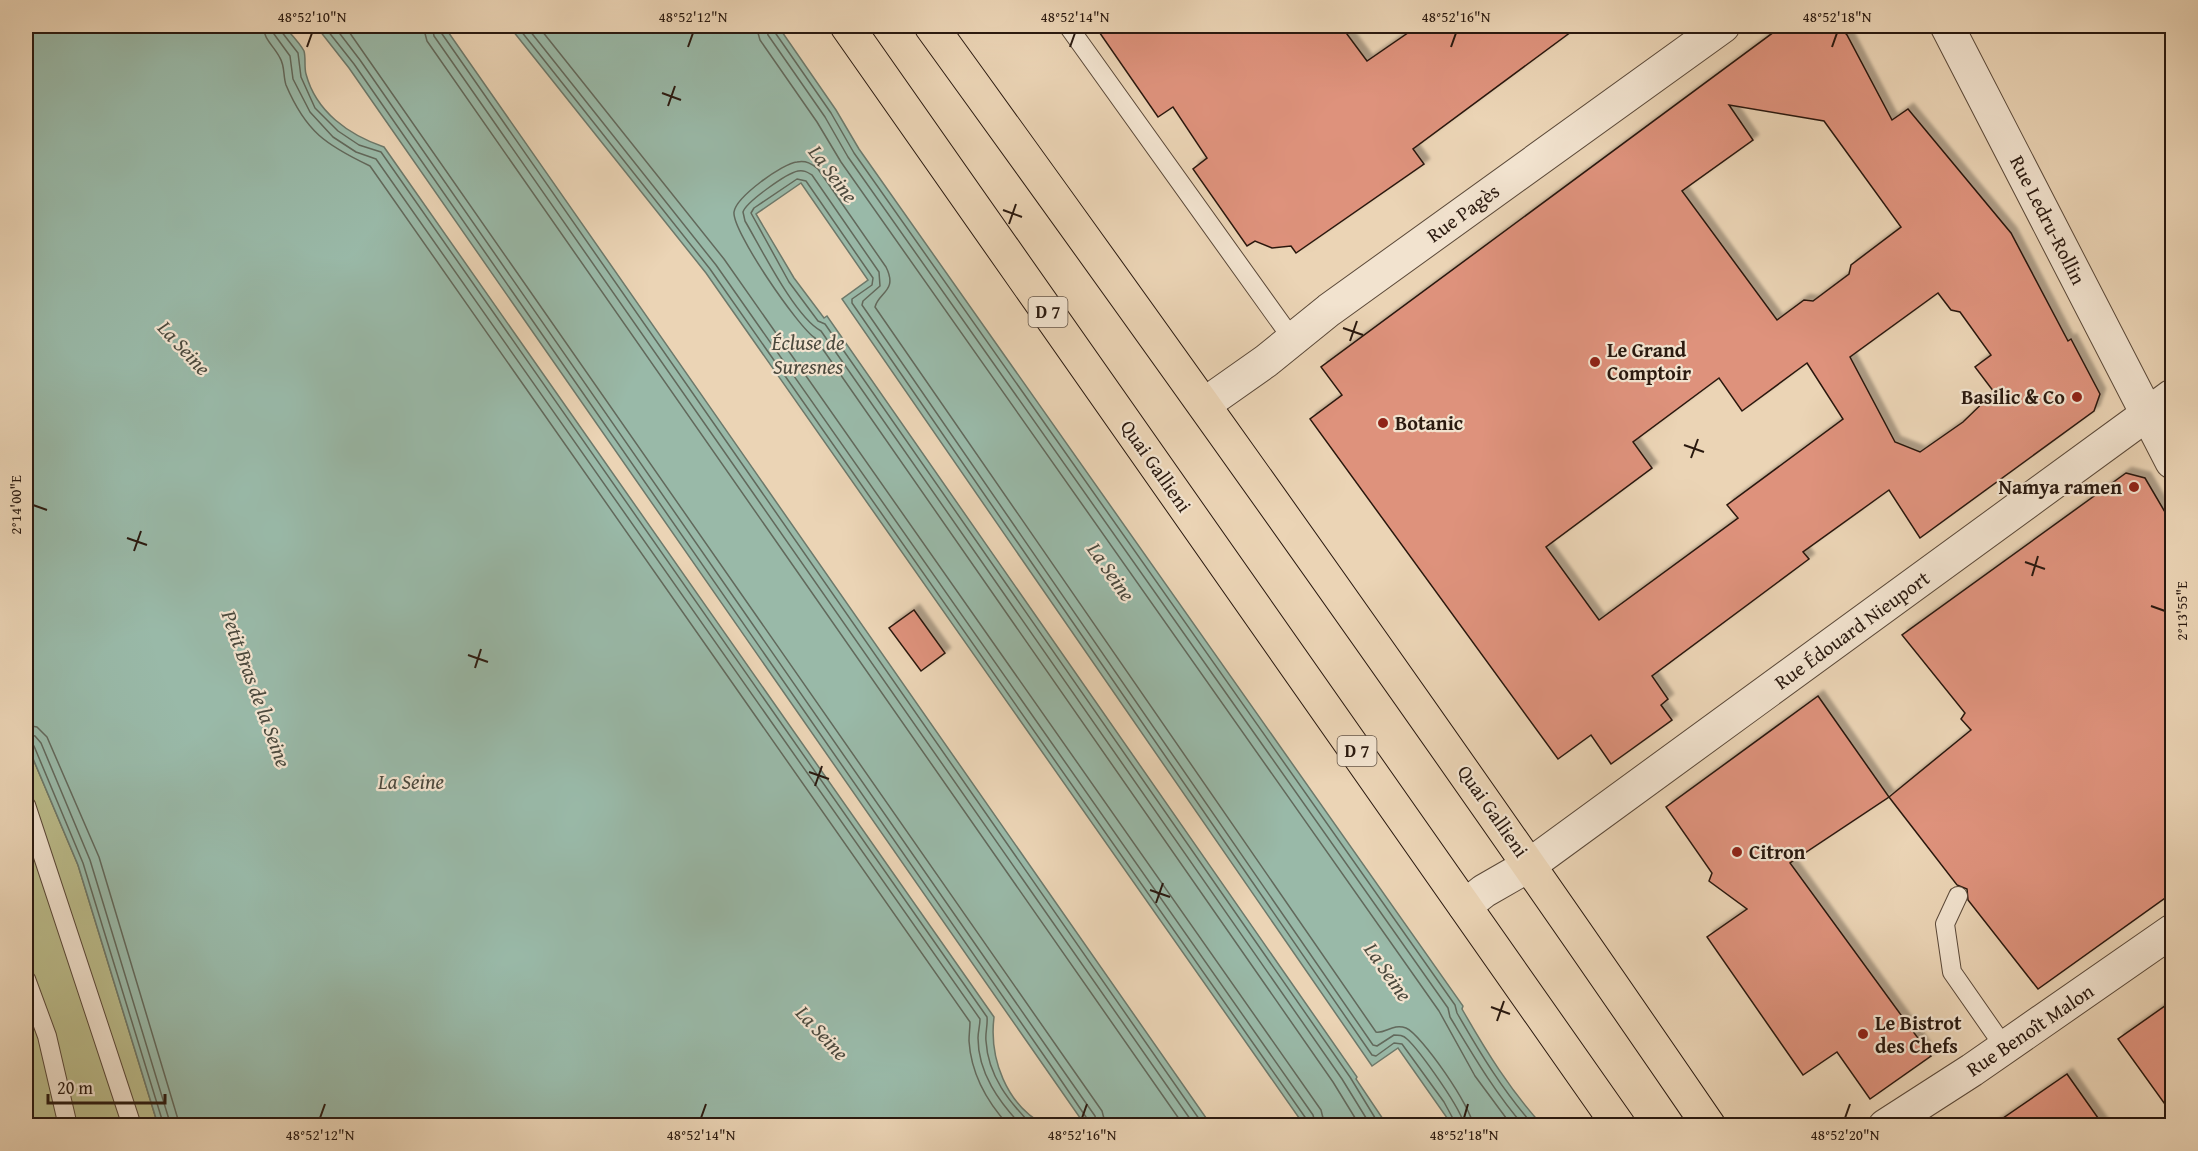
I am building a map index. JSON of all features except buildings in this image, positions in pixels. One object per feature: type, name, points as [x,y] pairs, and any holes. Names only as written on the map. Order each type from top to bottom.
[{"type":"main road","name":"Quai Gallieni","points":[[847,26],[1619,1125]]},
{"type":"main road","name":"Quai Gallieni","points":[[931,26],[1205,404],[1531,864],[1709,1125]]},
{"type":"street","name":"Rue Pagès","points":[[1205,404],[1266,361],[1329,310],[1723,26]]},
{"type":"street","name":"Rue Ledru-Rollin","points":[[1947,26],[2160,406],[2172,462]]},
{"type":"street","name":"Rue Édouard Nieuport","points":[[1531,864],[2160,406]]},
{"type":"street","name":"Quai Gallieni","points":[[1465,906],[1484,891],[1531,864]]},
{"type":"street","name":"Rue Benoît Malon","points":[[1885,1125],[2005,1048],[2172,931]]},
{"type":"lane","points":[[1068,26],[1293,340]]},
{"type":"lane","points":[[26,805],[132,1125]]},
{"type":"lane","points":[[1958,896],[1944,924],[1952,972],[2005,1048]]},
{"type":"lane","points":[[26,979],[47,1036],[68,1125]]},
{"type":"green space","points":[[26,742],[78,865],[158,1125],[26,1125]]},
{"type":"water","name":"La Seine","points":[[26,26],[284,26],[304,51],[306,74],[317,100],[347,129],[384,147],[994,1017],[994,1048],[1003,1079],[1010,1093],[1020,1105],[1045,1125],[158,1125],[78,865],[26,742]]},
{"type":"water","points":[[316,26],[444,26],[1211,1125],[1085,1125],[349,68]]},
{"type":"water","name":"Écluse de Suresnes","points":[[509,26],[778,26],[836,110],[859,149],[1463,1006],[1462,1009],[1471,1025],[1509,1084],[1542,1125],[1452,1125],[1398,1048],[1372,1066],[842,299],[868,280],[801,183],[756,214],[794,278],[824,318],[827,316],[1357,1077],[1356,1079],[1387,1125],[1304,1125],[706,273]]},
{"type":"place","name":"Le Grand Comptoir","points":[[1595,362]]},
{"type":"place","name":"Basilic & Co","points":[[2077,397]]},
{"type":"place","name":"Botanic","points":[[1383,423]]},
{"type":"place","name":"Namya ramen","points":[[2134,487]]},
{"type":"place","name":"Citron","points":[[1737,852]]},
{"type":"place","name":"Le Bistrot des Chefs","points":[[1863,1034]]},
{"type":"water label","name":"Petit Bras de la Seine","points":[[256,689]]}]
